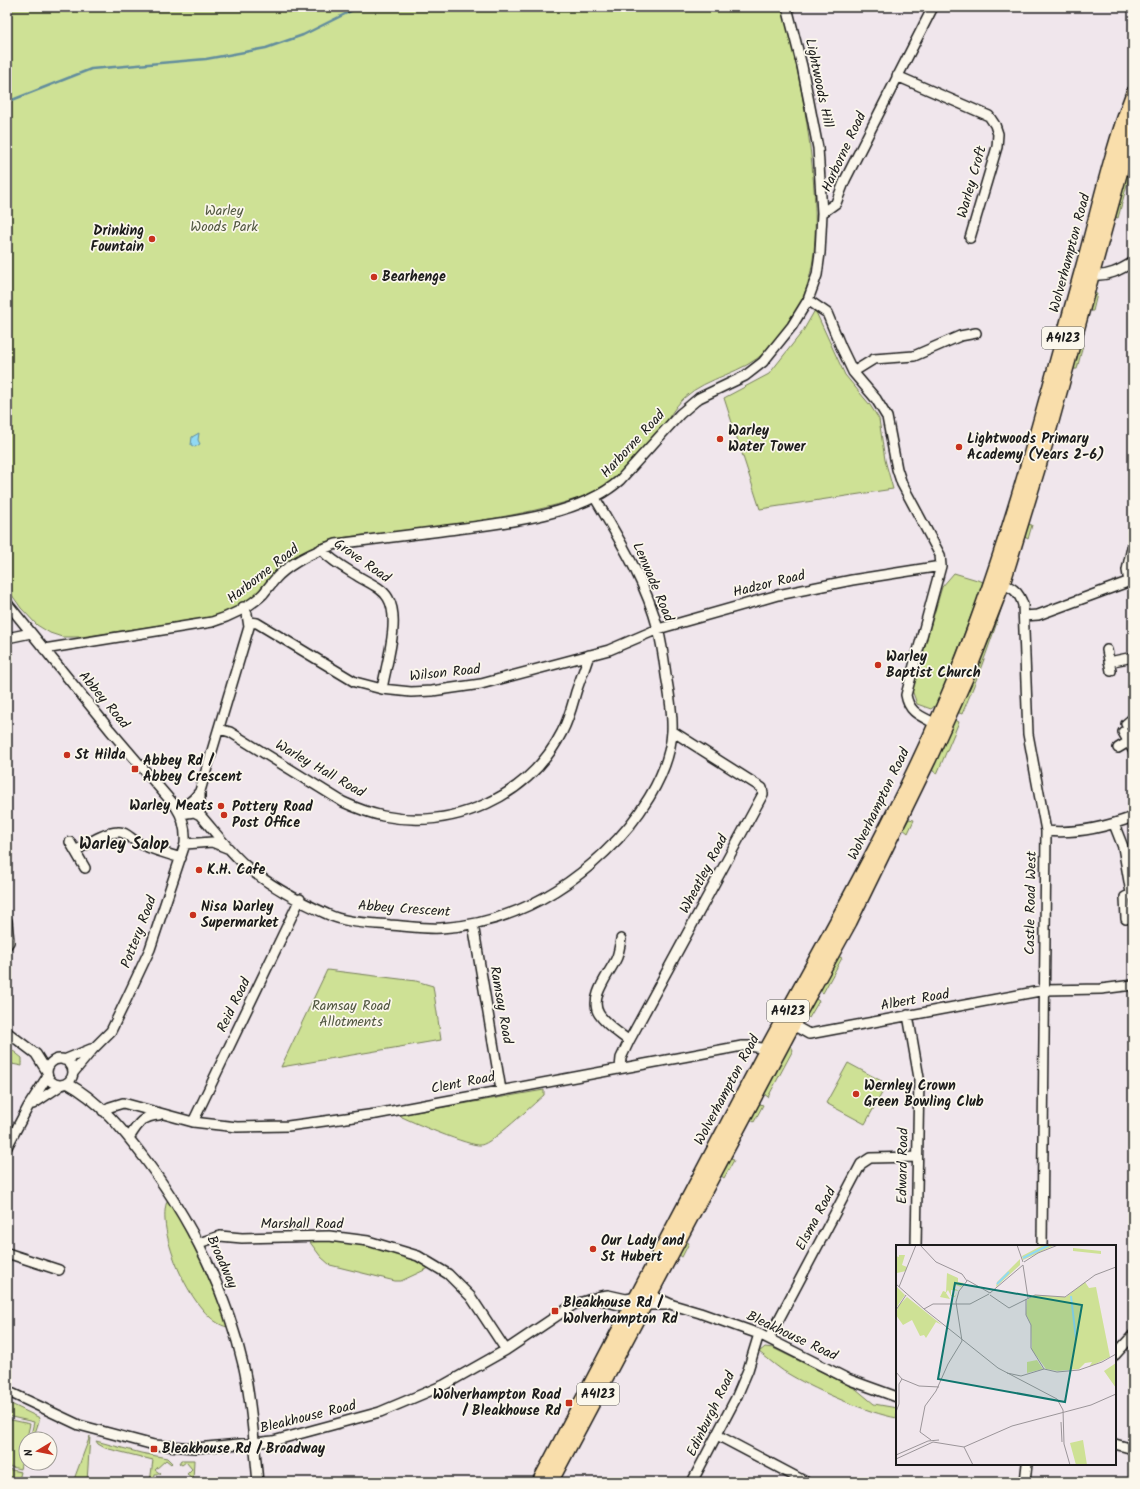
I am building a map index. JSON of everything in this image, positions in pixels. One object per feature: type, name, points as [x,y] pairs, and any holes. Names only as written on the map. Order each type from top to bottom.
[{"type":"highway","name":"Wolverhampton Road","points":[[551,1482],[767,1049],[842,912],[967,676],[997,583],[1046,443],[1133,93]]},
{"type":"highway","name":"Wolverhampton Road","points":[[1087,274],[1133,127]]},
{"type":"highway","name":"Wolverhampton Road","points":[[539,1482],[850,922],[940,725]]},
{"type":"highway","points":[[767,1049],[793,1025]]},
{"type":"street","name":"Lightwoods Hill","points":[[787,7],[802,66],[818,148],[822,213]]},
{"type":"street","name":"Harborne Road","points":[[44,649],[212,622],[228,617],[261,596],[280,575],[298,561],[321,549],[336,544],[527,518],[562,509],[595,498],[609,490],[620,480],[680,414],[699,398],[745,376],[764,362],[792,326],[808,300],[817,274],[822,213],[836,203],[845,180],[933,7]]},
{"type":"street","name":"Warley Croft","points":[[897,76],[989,116],[995,125],[998,134],[996,150],[970,238]]},
{"type":"street","points":[[1087,274],[1100,276],[1115,273],[1133,262]]},
{"type":"street","points":[[808,300],[827,313],[853,372],[876,400],[887,417],[897,469],[902,484],[940,555],[942,566],[906,695],[911,710],[940,725]]},
{"type":"street","points":[[853,372],[874,359],[914,356],[960,336],[976,333]]},
{"type":"street","points":[[960,336],[962,346]]},
{"type":"street","name":"Lenwade Road","points":[[595,498],[630,558],[658,628],[669,689],[672,731]]},
{"type":"street","points":[[1024,616],[1043,614],[1131,581],[1127,570],[1133,543]]},
{"type":"street","name":"Grove Road","points":[[321,549],[328,557],[379,588],[388,598],[391,605],[394,625],[382,689]]},
{"type":"street","name":"Hadzor Road","points":[[609,650],[658,628],[778,595],[852,580],[942,566]]},
{"type":"street","name":"Castle Road West","points":[[997,583],[1015,590],[1020,596],[1024,616],[1028,734],[1046,832],[1042,1245]]},
{"type":"street","name":"Abbey Road","points":[[7,603],[178,810]]},
{"type":"street","points":[[202,842],[207,834],[203,818],[200,792],[249,627],[247,614],[243,607]]},
{"type":"street","name":"Wilson Road","points":[[249,622],[257,623],[355,682],[382,689],[411,692],[481,684],[609,650]]},
{"type":"street","points":[[7,638],[31,633]]},
{"type":"street","points":[[1106,650],[1110,667],[1133,657]]},
{"type":"street","name":"Warley Hall Road","points":[[219,729],[230,732],[343,802],[364,811],[383,816],[415,820],[458,815],[481,807],[500,797],[522,783],[538,767],[562,732],[572,708],[589,655]]},
{"type":"street","points":[[1127,725],[1128,742],[1133,750]]},
{"type":"street","name":"Abbey Crescent","points":[[203,818],[228,848],[247,866],[272,884],[329,915],[365,923],[440,928],[473,924],[512,914],[551,896],[591,865],[625,834],[652,793],[666,760],[672,731]]},
{"type":"street","name":"Wheatley Road","points":[[620,1068],[621,1058],[629,1041],[763,794],[762,788],[672,731]]},
{"type":"street","points":[[1118,748],[1128,742]]},
{"type":"street","points":[[178,810],[189,803],[200,792]]},
{"type":"street","points":[[178,810],[194,812],[203,818]]},
{"type":"street","name":"Pottery Road","points":[[73,1074],[93,1049],[111,1031],[150,949],[185,844],[185,828],[178,810]]},
{"type":"street","points":[[1046,832],[1063,833],[1114,824],[1133,817]]},
{"type":"street","points":[[1114,824],[1123,847],[1132,893],[1125,897],[1124,901],[1126,919]]},
{"type":"street","points":[[75,851],[104,834],[122,832],[154,850],[181,858]]},
{"type":"street","points":[[70,842],[85,868]]},
{"type":"street","name":"Abbey Crescent","points":[[185,844],[212,842],[228,848]]},
{"type":"street","name":"Reid Road","points":[[192,1122],[300,899]]},
{"type":"street","points":[[7,921],[7,945]]},
{"type":"street","name":"Ramsay Road","points":[[473,924],[501,1090]]},
{"type":"street","points":[[621,939],[617,956],[597,994],[596,1006],[598,1013],[605,1021],[629,1041]]},
{"type":"street","name":"Albert Road","points":[[793,1025],[809,1034],[1045,990],[1101,989],[1133,986]]},
{"type":"street","name":"Edward Road","points":[[908,1015],[919,1078],[916,1245]]},
{"type":"street","points":[[7,1032],[36,1054],[52,1083],[64,1085]]},
{"type":"street","name":"Clent Road","points":[[103,1111],[123,1103],[192,1122],[236,1127],[288,1126],[376,1114],[742,1046],[767,1049]]},
{"type":"street","name":"Pottery Road","points":[[60,1060],[93,1049]]},
{"type":"street","points":[[28,1107],[64,1085],[73,1074],[70,1065],[60,1060],[36,1054]]},
{"type":"street","points":[[7,1147],[47,1073],[51,1062],[60,1060]]},
{"type":"street","name":"Broadway","points":[[73,1074],[80,1090],[129,1138],[170,1192],[199,1243],[217,1282],[237,1339],[244,1370],[258,1482]]},
{"type":"street","name":"Broadway","points":[[64,1085],[80,1090]]},
{"type":"street","name":"Clent Road","points":[[129,1138],[143,1119],[149,1116],[163,1114]]},
{"type":"street","name":"Elsma Road","points":[[769,1338],[860,1164],[870,1158],[917,1157]]},
{"type":"street","name":"Marshall Road","points":[[199,1243],[220,1236],[242,1238],[329,1236],[368,1241],[418,1256],[448,1274],[471,1297],[506,1350]]},
{"type":"street","points":[[7,1253],[59,1270]]},
{"type":"street","name":"Bleakhouse Road","points":[[7,1391],[79,1425],[154,1445],[197,1448],[254,1444],[298,1435],[386,1410],[444,1385],[506,1350],[568,1308],[596,1299],[640,1301],[673,1305],[700,1313],[769,1338],[850,1380],[896,1394]]},
{"type":"street","name":"Edinburgh Road","points":[[692,1482],[717,1436],[742,1383],[759,1334]]},
{"type":"street","points":[[1116,1354],[1133,1335]]},
{"type":"street","points":[[717,1436],[806,1482]]},
{"type":"street","points":[[1116,1444],[1133,1448]]},
{"type":"street","points":[[1025,1482],[1027,1465]]},
{"type":"green space","name":"Warley Woods Park","points":[[7,7],[783,7],[803,98],[810,143],[814,189],[814,252],[810,277],[803,298],[790,323],[766,351],[747,365],[704,385],[684,398],[659,433],[626,468],[606,486],[591,494],[546,508],[523,513],[452,525],[344,537],[325,542],[313,547],[293,560],[246,602],[228,612],[214,617],[81,637],[62,637],[50,633],[37,625],[21,608],[7,588]]},
{"type":"green space","points":[[1127,165],[1132,166],[1118,218],[1112,216]]},
{"type":"green space","points":[[1091,293],[1097,294],[1093,311],[1087,308]]},
{"type":"green space","points":[[815,310],[845,375],[870,405],[879,419],[885,460],[893,489],[760,509],[724,398],[769,374],[803,331]]},
{"type":"green space","points":[[1077,345],[1083,345],[1077,369],[1073,369]]},
{"type":"green space","points":[[1026,524],[1032,525],[1028,539],[1023,536]]},
{"type":"green space","points":[[954,573],[984,582],[937,704],[931,709],[917,704],[912,690],[942,587]]},
{"type":"green space","points":[[1006,593],[986,654],[962,714],[957,712]]},
{"type":"green space","points":[[953,719],[959,722],[937,774],[932,768]]},
{"type":"green space","points":[[909,819],[914,820],[908,833],[903,829]]},
{"type":"green space","points":[[838,956],[842,958],[823,993],[818,989]]},
{"type":"green space","name":"Ramsay Road Allotments","points":[[327,970],[416,981],[433,986],[441,1040],[281,1067]]},
{"type":"green space","points":[[814,998],[819,1001],[809,1018],[805,1014]]},
{"type":"green space","points":[[790,1044],[793,1050],[768,1097],[764,1094]]},
{"type":"green space","points":[[7,1046],[22,1058],[22,1066],[7,1063]]},
{"type":"green space","name":"Wernley Crown Green Bowling Club","points":[[848,1063],[887,1084],[865,1124],[826,1103]]},
{"type":"green space","points":[[544,1090],[544,1095],[512,1123],[487,1143],[481,1145],[475,1145],[453,1138],[398,1115]]},
{"type":"green space","points":[[757,1103],[763,1105],[754,1122],[750,1119]]},
{"type":"green space","points":[[729,1159],[734,1160],[724,1178],[720,1175]]},
{"type":"green space","points":[[168,1199],[201,1262],[228,1327],[215,1321],[202,1309],[190,1292],[180,1272],[171,1251],[166,1231],[165,1213]]},
{"type":"green space","points":[[309,1241],[341,1241],[387,1249],[416,1260],[429,1268],[401,1281],[395,1281],[330,1265],[321,1257]]},
{"type":"green space","points":[[684,1241],[689,1243],[682,1257],[678,1254]]},
{"type":"green space","points":[[765,1347],[773,1348],[856,1389],[874,1404],[896,1408],[896,1418],[872,1411],[829,1395],[783,1371],[759,1352]]},
{"type":"green space","points":[[7,1402],[40,1418],[36,1431],[32,1431],[34,1422],[7,1416]]},
{"type":"green space","points":[[7,1419],[30,1424],[28,1431],[18,1431],[18,1469],[7,1466]]},
{"type":"green space","points":[[90,1436],[87,1482],[73,1482]]},
{"type":"green space","points":[[96,1441],[167,1458],[172,1463],[171,1464],[166,1460],[155,1470],[161,1474],[155,1474],[154,1482],[150,1482],[153,1460],[105,1448]]},
{"type":"green space","points":[[181,1460],[194,1460],[193,1482],[190,1482],[191,1477],[187,1474],[192,1469],[186,1462],[182,1465],[179,1463]]},
{"type":"green space","points":[[7,1469],[21,1472],[19,1480],[40,1482],[7,1482]]},
{"type":"water","points":[[199,433],[198,440],[200,444],[195,447],[191,445],[192,437]]},
{"type":"waterway","points":[[7,102],[91,69],[206,59],[266,48],[303,35],[359,7]]},
{"type":"place","name":"Drinking Fountain","points":[[152,239]]},
{"type":"place","name":"Bearhenge","points":[[374,277]]},
{"type":"place","name":"Warley Water Tower","points":[[720,439]]},
{"type":"place","name":"Lightwoods Primary Academy (Years 2-6)","points":[[959,447]]},
{"type":"place","name":"Warley Baptist Church","points":[[878,665]]},
{"type":"place","name":"St Hilda","points":[[67,755]]},
{"type":"place","name":"Abbey Rd / Abbey Crescent","points":[[135,769]]},
{"type":"place","name":"Warley Meats","points":[[221,806]]},
{"type":"place","name":"Pottery Road Post Office","points":[[224,815]]},
{"type":"place","name":"K.H. Cafe","points":[[199,870]]},
{"type":"place","name":"Nisa Warley Supermarket","points":[[193,915]]},
{"type":"place","name":"Wernley Crown Green Bowling Club","points":[[856,1094]]},
{"type":"place","name":"Our Lady and St Hubert","points":[[593,1249]]},
{"type":"place","name":"Bleakhouse Rd / Wolverhampton Rd","points":[[555,1311]]},
{"type":"place","name":"Wolverhampton Road / Bleakhouse Rd","points":[[569,1403]]},
{"type":"place","name":"Bleakhouse Rd / Broadway","points":[[154,1449]]},
{"type":"district","name":"Warley Salop","points":[[124,844]]}]
